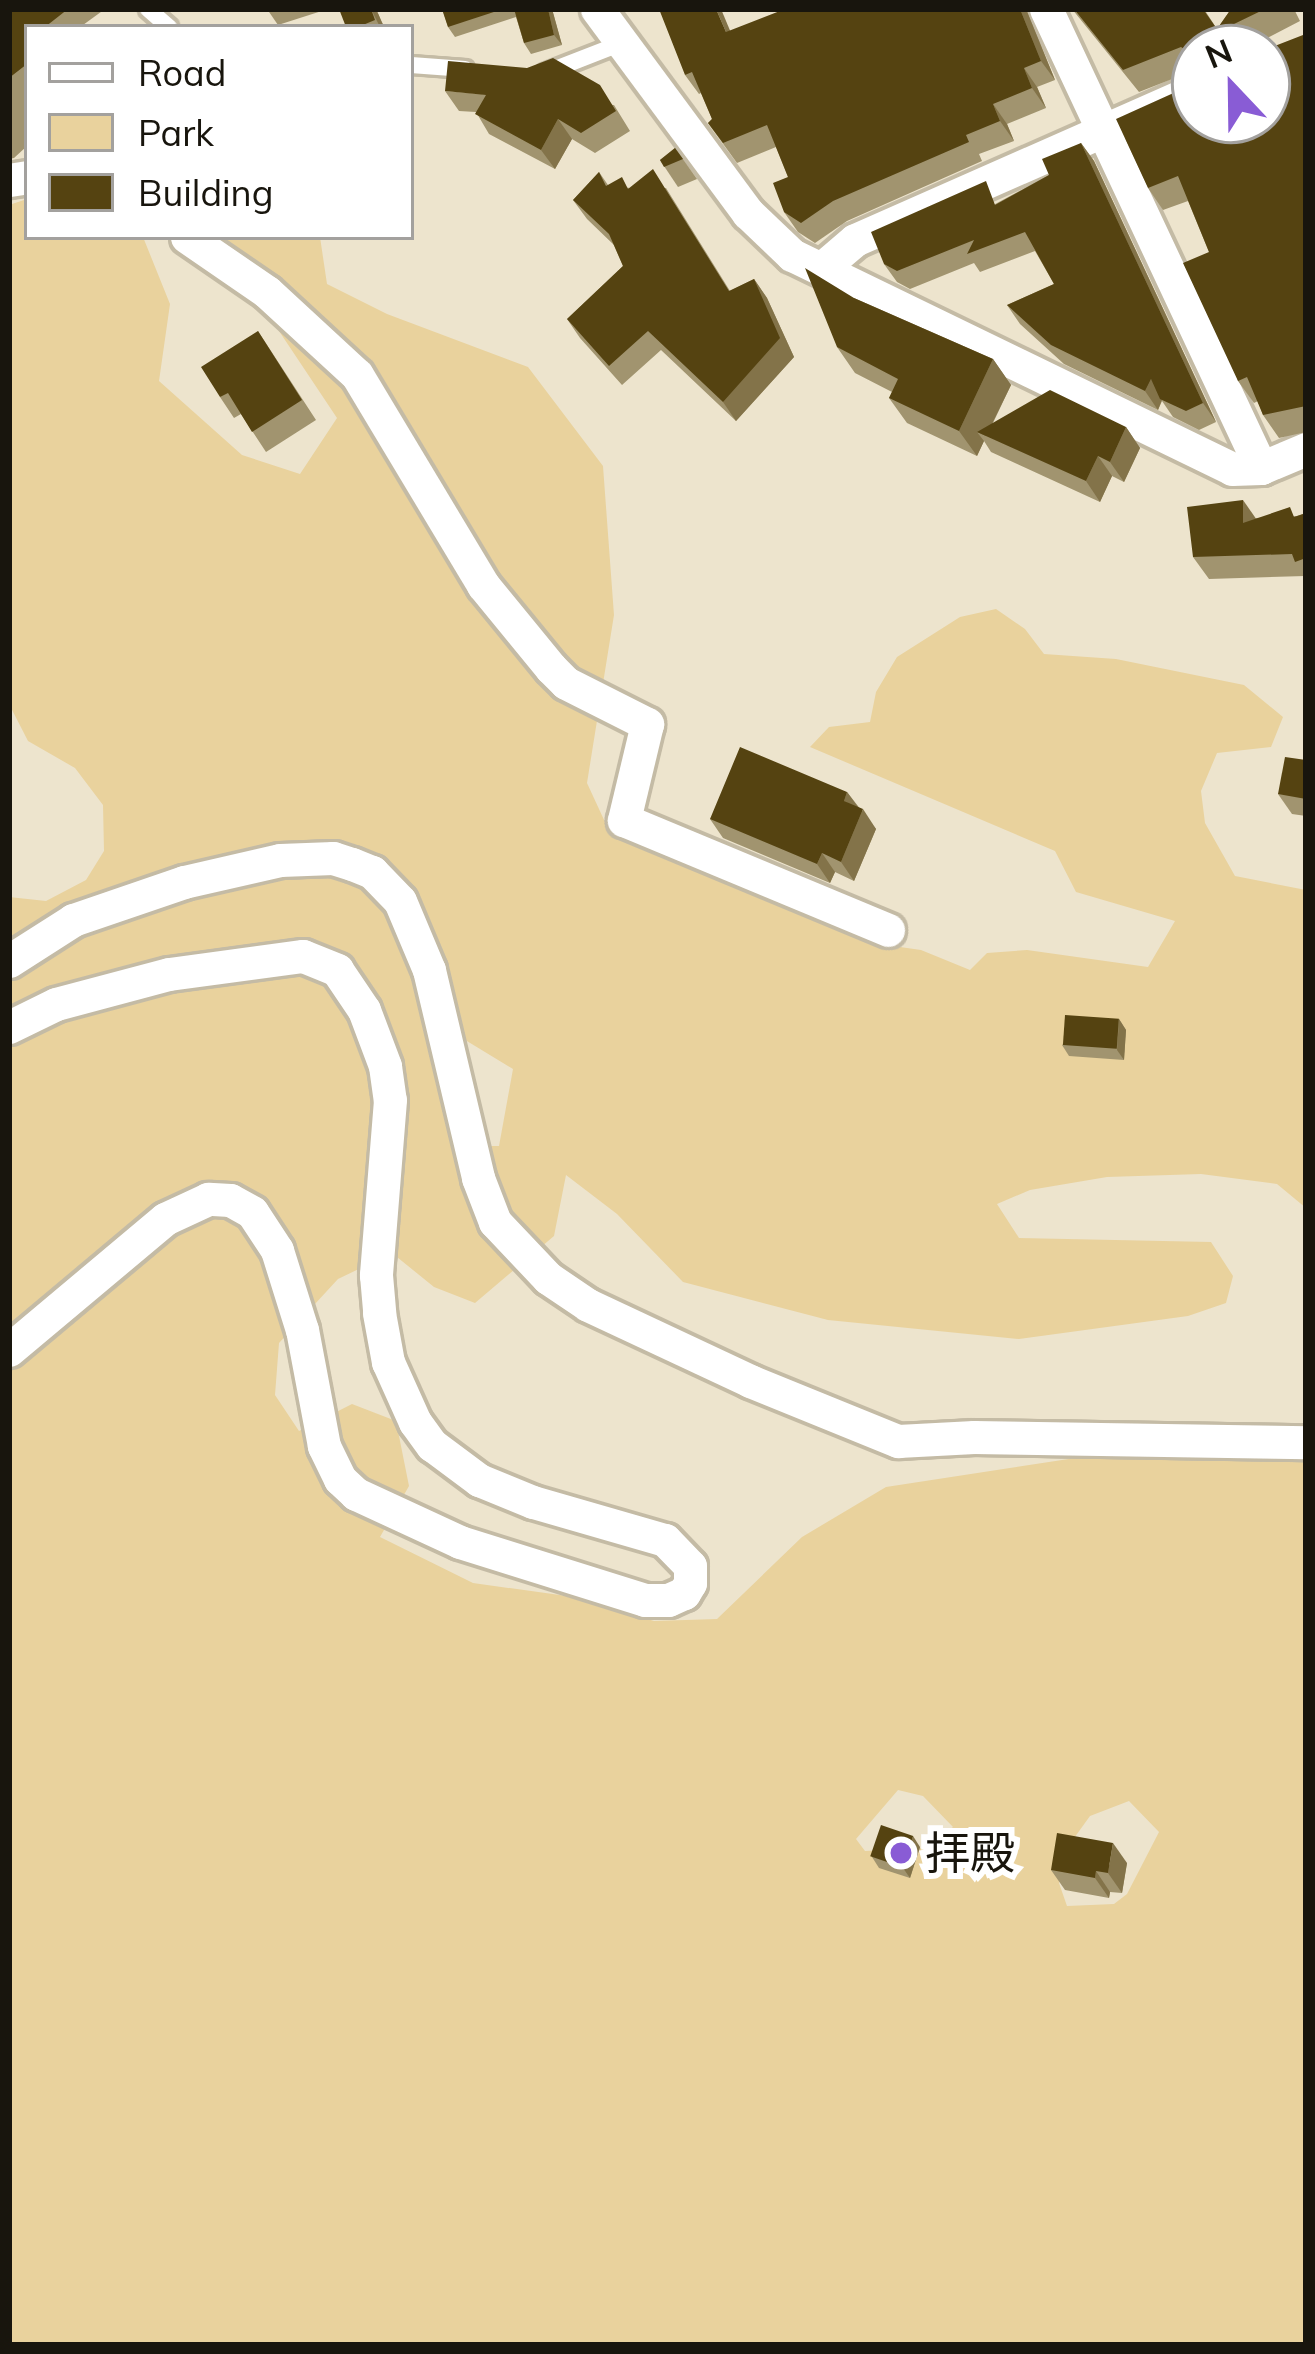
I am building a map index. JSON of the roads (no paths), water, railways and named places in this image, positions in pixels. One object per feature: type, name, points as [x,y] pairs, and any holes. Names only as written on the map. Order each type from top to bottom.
[{"type":"street","points":[[597,9],[748,213],[792,255],[1232,470],[1261,468],[1306,449]]},
{"type":"street","points":[[1046,9],[1261,468]]},
{"type":"street","points":[[822,268],[855,240],[1171,101]]},
{"type":"street","points":[[191,240],[267,292],[357,376],[483,585],[551,668],[566,683],[647,724],[624,820],[888,930]]},
{"type":"street","points":[[9,962],[74,920],[184,882],[280,860],[311,857],[352,863],[372,872],[400,901],[429,970],[478,1178],[496,1222],[548,1278],[587,1305],[750,1381],[898,1441],[1306,1442]]},
{"type":"street","points":[[9,1027],[56,1004],[170,974],[303,956],[338,970],[364,1010],[386,1066],[390,1100],[376,1275],[379,1313],[388,1362],[415,1422],[455,1465],[492,1486],[664,1540],[690,1566],[690,1583],[684,1593],[668,1600],[645,1600],[460,1542],[356,1493],[340,1479],[323,1446],[302,1330],[277,1250],[252,1212],[230,1199],[208,1199],[165,1219],[9,1350]]},
{"type":"lane","points":[[522,72],[544,74],[622,44]]},
{"type":"lane","points":[[414,65],[478,69]]},
{"type":"place","name":"拝殿","points":[[901,1853]]}]
